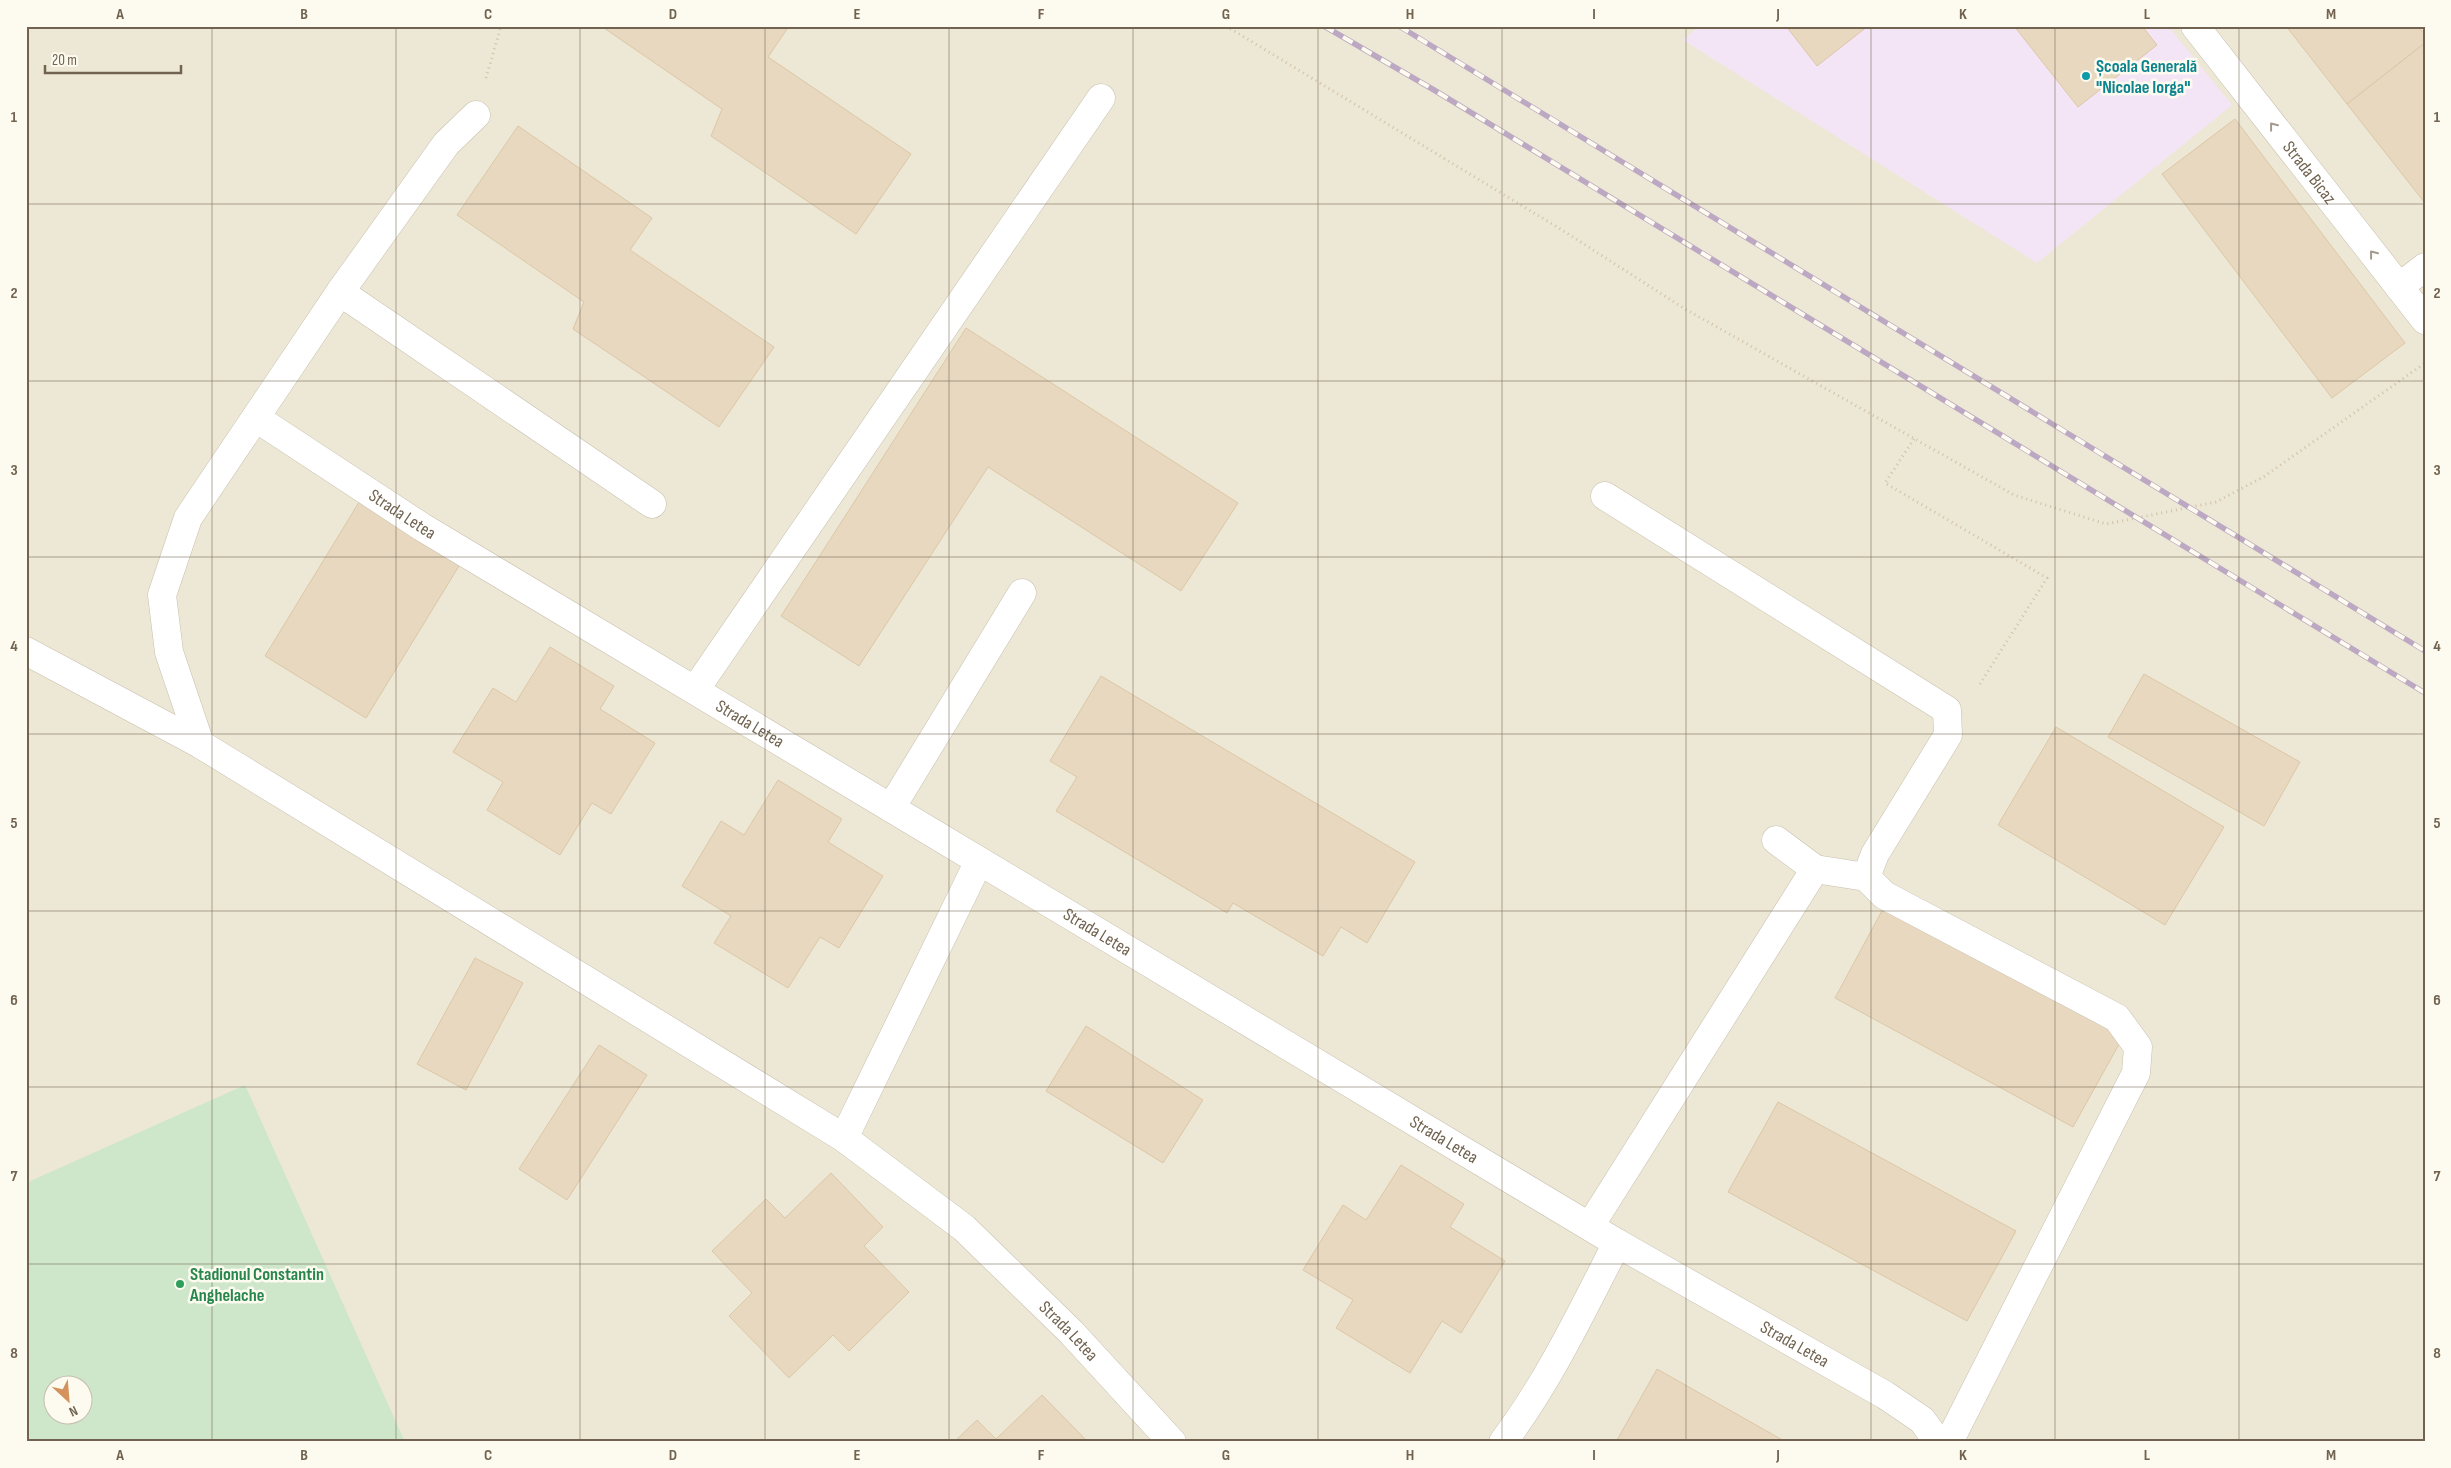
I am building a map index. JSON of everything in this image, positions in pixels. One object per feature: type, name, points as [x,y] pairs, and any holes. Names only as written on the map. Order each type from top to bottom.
[{"type":"street","name":"Strada Bicaz","points":[[2195,26],[2425,320]]},
{"type":"street","points":[[695,690],[1101,98]]},
{"type":"street","points":[[200,744],[169,652],[162,595],[188,518],[340,292],[446,144],[476,115]]},
{"type":"street","points":[[2399,287],[2425,267]]},
{"type":"street","points":[[340,292],[652,504]]},
{"type":"street","name":"Strada Letea","points":[[256,418],[422,527],[1617,1243],[1885,1395],[1922,1420],[1938,1442]]},
{"type":"street","points":[[1605,496],[1947,710],[1948,735],[1875,854],[1866,877]]},
{"type":"street","points":[[891,808],[1022,593]]},
{"type":"street","name":"Strada Letea","points":[[26,651],[200,744],[844,1138],[964,1228],[1071,1332],[1172,1442]]},
{"type":"street","points":[[1776,840],[1816,869],[1866,877],[1884,895],[2117,1018],[2138,1047],[2136,1073],[1949,1442]]},
{"type":"street","points":[[844,1138],[979,861]]},
{"type":"street","points":[[1590,1226],[1816,869]]},
{"type":"street","points":[[1503,1442],[1521,1418],[1566,1342],[1617,1243]]},
{"type":"path","points":[[476,115],[501,26]]},
{"type":"path","points":[[1226,26],[1562,230],[1685,308],[2014,496],[2106,524],[2216,502],[2265,476],[2425,363]]},
{"type":"path","points":[[1914,439],[1885,483],[2047,578],[1948,735]]},
{"type":"shaded area","points":[[26,26],[2425,26],[2425,1442],[26,1442]]},
{"type":"shaded area","points":[[1700,26],[2168,26],[2232,105],[2037,263],[1683,40]]},
{"type":"green space","name":"Stadionul Constantin Anghelache","points":[[245,1085],[405,1442],[26,1442],[26,1183]]},
{"type":"building","points":[[601,26],[789,26],[768,57],[911,154],[856,234],[711,136],[722,109]]},
{"type":"building","points":[[1786,26],[1868,26],[1817,66]]},
{"type":"building","name":"Școala Generală \"Nicolae Iorga\"","points":[[2014,26],[2142,26],[2157,45],[2078,107]]},
{"type":"building","points":[[2286,26],[2418,26],[2425,35],[2425,43],[2347,104]]},
{"type":"building","points":[[2425,43],[2425,203],[2347,104]]},
{"type":"building","points":[[2235,119],[2405,343],[2332,398],[2162,174]]},
{"type":"building","points":[[518,126],[652,218],[630,250],[774,347],[719,427],[573,329],[584,302],[457,215]]},
{"type":"building","points":[[966,328],[1238,503],[1181,591],[988,467],[859,666],[781,616]]},
{"type":"building","points":[[361,499],[462,561],[366,718],[265,656]]},
{"type":"building","points":[[550,647],[614,686],[600,709],[655,743],[611,814],[592,803],[560,855],[487,810],[503,782],[453,752],[493,688],[516,702]]},
{"type":"building","points":[[2144,674],[2300,762],[2264,826],[2108,737]]},
{"type":"building","points":[[1101,676],[1415,862],[1367,943],[1341,927],[1323,956],[1233,903],[1227,913],[1056,811],[1077,777],[1050,761]]},
{"type":"building","points":[[2056,727],[2224,827],[2165,925],[1998,825]]},
{"type":"building","points":[[778,780],[842,819],[828,842],[883,876],[839,948],[820,937],[788,988],[714,943],[731,916],[682,886],[721,821],[744,835]]},
{"type":"building","points":[[1884,907],[2123,1037],[2073,1127],[1835,998]]},
{"type":"building","points":[[475,958],[523,983],[466,1090],[417,1064]]},
{"type":"building","points":[[1086,1026],[1203,1100],[1163,1163],[1046,1091]]},
{"type":"building","points":[[599,1045],[647,1075],[567,1200],[519,1169]]},
{"type":"building","points":[[1778,1102],[2016,1231],[1967,1321],[1728,1192]]},
{"type":"building","points":[[1401,1165],[1464,1204],[1450,1227],[1505,1261],[1461,1333],[1442,1321],[1410,1373],[1336,1328],[1353,1300],[1303,1270],[1343,1205],[1366,1220]]},
{"type":"building","points":[[831,1173],[883,1227],[864,1246],[909,1292],[849,1351],[833,1335],[789,1378],[729,1316],[752,1293],[712,1251],[766,1199],[785,1218]]},
{"type":"building","points":[[1657,1369],[1786,1442],[1619,1442],[1617,1440]]},
{"type":"building","points":[[1042,1395],[1088,1442],[954,1442],[977,1420],[996,1439]]},
{"type":"railway","points":[[1324,26],[1434,90],[2425,693]]},
{"type":"railway","points":[[1399,26],[2425,651]]},
{"type":"place","name":"Școala Generală \"Nicolae Iorga\"","points":[[2086,76]]},
{"type":"place","name":"Stadionul Constantin Anghelache","points":[[180,1284]]}]
